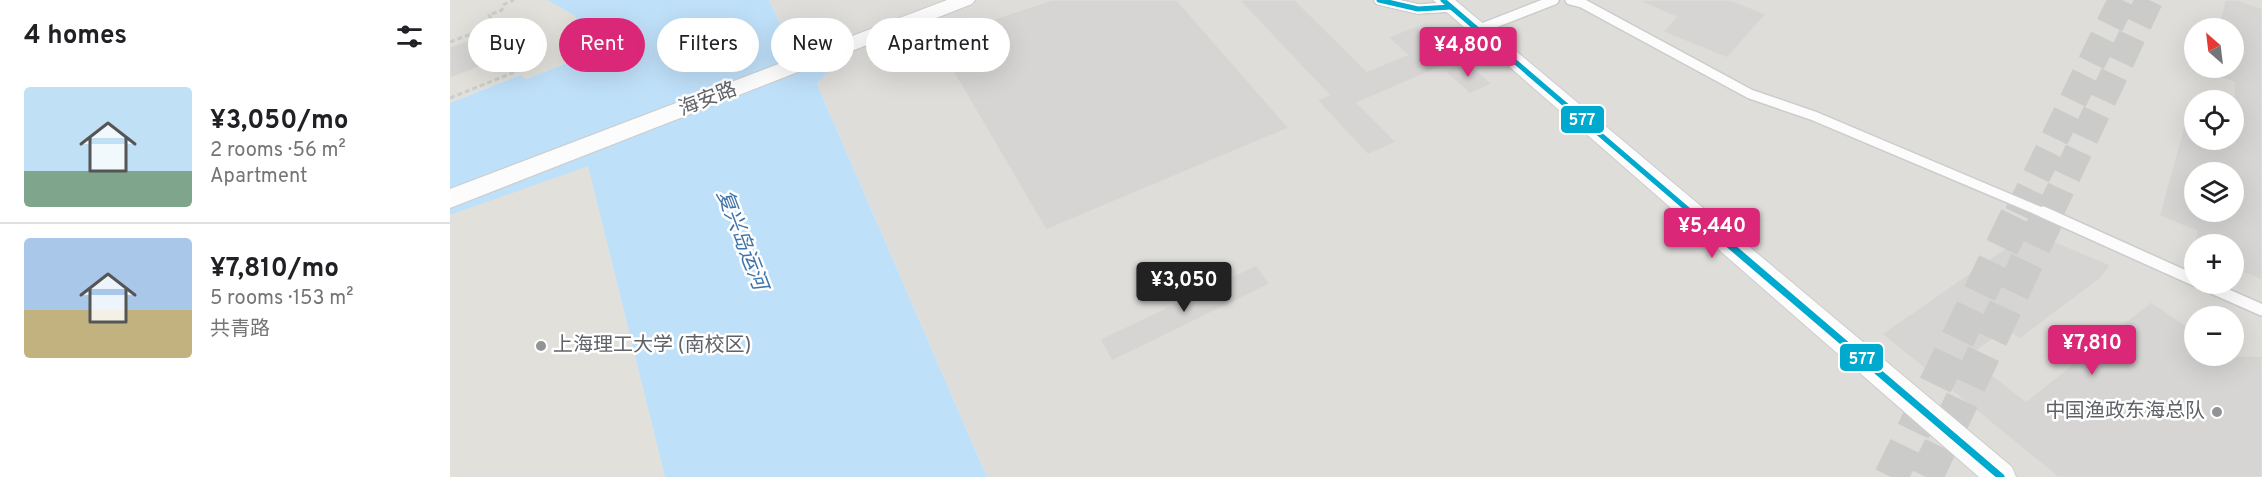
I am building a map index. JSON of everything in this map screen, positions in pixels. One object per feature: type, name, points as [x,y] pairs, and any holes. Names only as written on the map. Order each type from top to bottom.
[{"type":"street","name":"海安路","points":[[450,199],[965,0]]},
{"type":"street","points":[[1447,4],[2001,477]]},
{"type":"lane","points":[[1379,0],[1418,9],[1447,4]]},
{"type":"lane","points":[[1477,30],[1554,0]]},
{"type":"lane","points":[[1570,0],[1582,3],[1750,94],[1814,116],[1997,192],[2184,276]]},
{"type":"lane","points":[[2226,294],[2262,310]]},
{"type":"path","points":[[491,18],[489,15],[502,10],[503,5],[514,0]]},
{"type":"path","points":[[450,42],[468,35]]},
{"type":"path","points":[[450,98],[515,72]]},
{"type":"shaded area","points":[[450,0],[547,0],[575,16],[575,18],[559,18],[559,66],[547,71],[547,18],[468,18],[468,72],[544,72],[526,79],[519,75],[450,103]]},
{"type":"shaded area","points":[[769,0],[2262,0],[2262,477],[987,477],[817,84],[828,72],[854,72],[854,18],[777,18]]},
{"type":"shaded area","name":"上海理工大学 (南校区)","points":[[588,165],[665,477],[450,477],[450,215]]},
{"type":"water","name":"复兴岛运河","points":[[547,0],[769,0],[777,18],[771,18],[771,72],[828,72],[817,84],[987,477],[665,477],[588,166],[450,215],[450,103],[520,75],[526,79],[559,66],[559,72],[645,72],[645,18],[575,18]]},
{"type":"building","points":[[1051,0],[1177,0],[1289,128],[1046,230],[953,72],[1010,72],[1010,18],[997,18]]},
{"type":"building","points":[[1239,0],[1295,0],[1367,71],[1407,55],[1388,37],[1416,26],[1454,61],[1357,103],[1396,142],[1368,155],[1317,100],[1329,95]]},
{"type":"building","points":[[1637,0],[1731,0],[1766,14],[1727,58],[1663,32],[1676,17]]},
{"type":"building","points":[[2225,0],[2237,0],[2262,8],[2262,280],[2244,273],[2244,234],[2196,234],[2197,231],[2159,216],[2184,126],[2184,150],[2244,150],[2244,90],[2234,90],[2234,82],[2222,78],[2244,78],[2244,18],[2220,18]]},
{"type":"building","points":[[468,40],[468,71],[450,78],[450,47]]},
{"type":"building","points":[[1466,61],[1492,84],[1470,94],[1445,71]]},
{"type":"building","points":[[2030,231],[2111,265],[2101,278],[2020,339],[2006,329],[1969,357],[2026,401],[2151,302],[2184,324],[2184,366],[2244,366],[2244,356],[2262,356],[2262,477],[2058,477],[1882,334]]},
{"type":"building","points":[[1256,265],[1270,284],[1112,361],[1100,339]]},
{"type":"tunnel","points":[[2018,214],[2122,0]]},
{"type":"tunnel","points":[[2049,214],[2149,0]]},
{"type":"tunnel","points":[[1891,477],[2019,212]]},
{"type":"tunnel","points":[[1926,477],[2050,212]]},
{"type":"transit line","name":"577","points":[[1379,0],[1418,9],[1451,7]]},
{"type":"transit line","name":"577","points":[[1443,0],[2001,477]]},
{"type":"place","name":"上海理工大学 (南校区)","points":[[541,346]]},
{"type":"place","name":"中国渔政东海总队","points":[[2217,412]]}]
